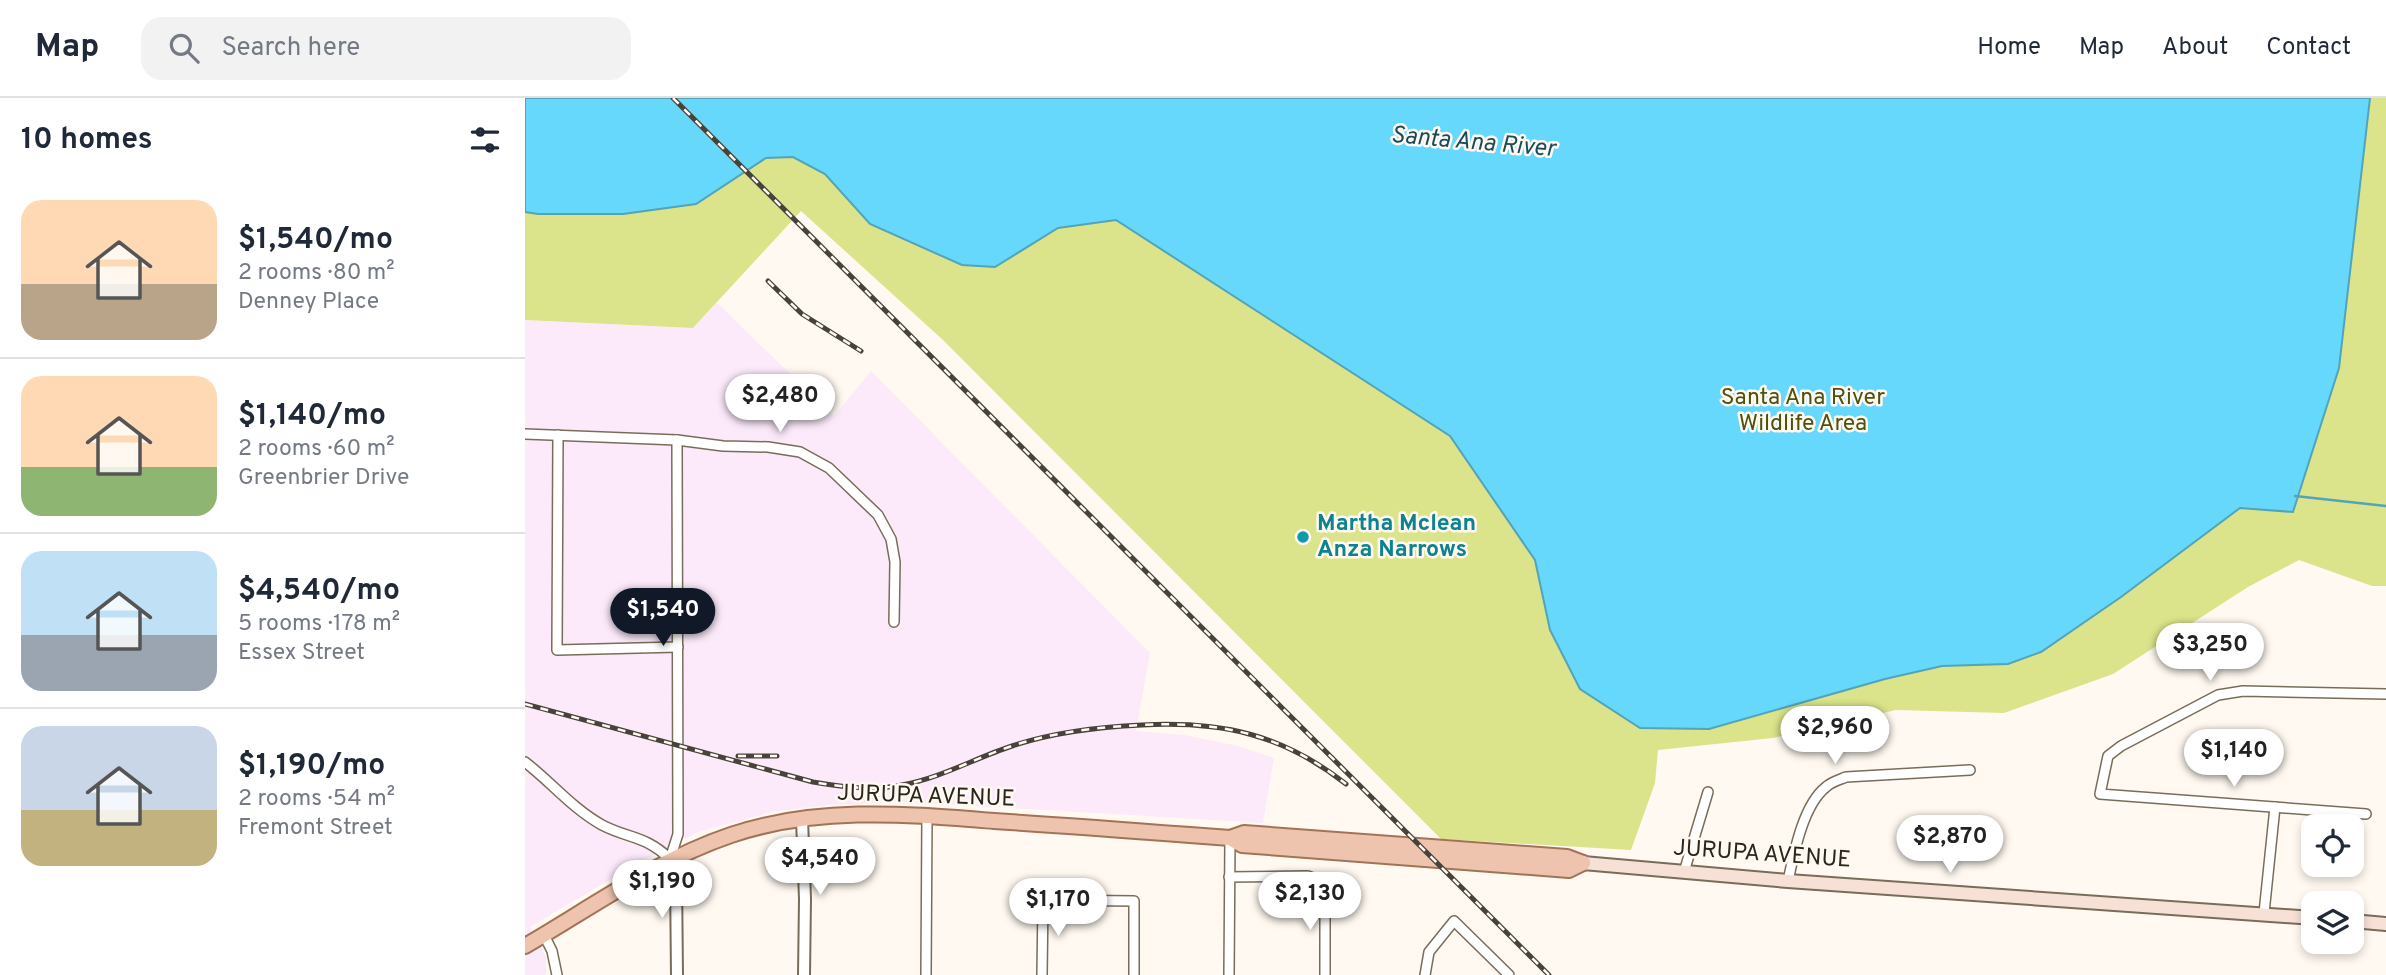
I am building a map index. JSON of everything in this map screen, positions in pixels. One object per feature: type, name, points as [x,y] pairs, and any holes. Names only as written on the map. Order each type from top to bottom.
[{"type":"main road","name":"JURUPA AVENUE","points":[[525,946],[670,859],[730,835],[801,818],[873,813],[1230,838],[1242,845],[1569,870],[1583,863],[1788,881],[2301,917]]},
{"type":"main road","points":[[2364,922],[2386,924]]},
{"type":"street","points":[[525,434],[677,440],[800,452],[829,468],[878,515],[891,539],[895,562],[894,622]]},
{"type":"street","points":[[558,435],[557,650],[678,647]]},
{"type":"street","points":[[670,859],[678,834],[677,440]]},
{"type":"street","points":[[2367,814],[2100,794],[2108,756],[2121,746],[2218,695],[2243,691],[2386,694]]},
{"type":"street","points":[[525,762],[584,813],[603,825],[655,845],[670,859],[676,877],[677,975]]},
{"type":"street","points":[[1788,881],[1796,844],[1816,797],[1828,785],[1846,777],[1970,770]]},
{"type":"street","points":[[1684,872],[1708,793]]},
{"type":"street","points":[[2264,914],[2275,807]]},
{"type":"street","points":[[926,975],[927,816]]},
{"type":"street","points":[[801,818],[804,975]]},
{"type":"street","points":[[1230,838],[1230,975]]},
{"type":"street","points":[[1229,877],[1308,876],[1321,881],[1325,888],[1325,975]]},
{"type":"street","points":[[1042,975],[1043,900],[1134,901],[1134,975]]},
{"type":"street","points":[[1425,975],[1429,952],[1454,921],[1509,975]]},
{"type":"street","points":[[544,935],[552,951],[557,975]]},
{"type":"shaded area","points":[[717,303],[834,416],[871,371],[1150,653],[1136,731],[1185,735],[1238,746],[1274,758],[1263,823],[909,802],[829,805],[775,811],[698,832],[636,864],[530,927],[546,957],[546,975],[525,975],[525,320],[693,328]]},
{"type":"green space","name":"Santa Ana River","points":[[525,98],[2386,98],[2386,586],[2372,586],[2299,560],[2248,587],[2113,674],[2004,713],[1896,710],[1773,738],[1658,750],[1655,783],[1631,850],[1441,839],[943,340],[801,211],[693,328],[525,320]]},
{"type":"water","name":"Santa Ana River","points":[[525,98],[2370,98],[2339,368],[2293,512],[2240,508],[2121,597],[2041,652],[2008,664],[1942,666],[1885,679],[1709,729],[1640,728],[1580,689],[1550,630],[1535,560],[1450,436],[1116,220],[1058,228],[995,267],[962,265],[870,224],[825,174],[793,157],[766,158],[696,204],[623,214],[525,212]]},
{"type":"waterway","points":[[2295,496],[2386,506]]},
{"type":"railway","points":[[673,98],[1549,975]]},
{"type":"railway","points":[[768,281],[802,314],[861,351]]},
{"type":"railway","points":[[525,704],[813,782],[846,787],[880,788],[916,782],[1012,746],[1060,734],[1109,727],[1171,724],[1225,729],[1274,742],[1298,753],[1346,784]]},
{"type":"railway","points":[[738,756],[777,756]]},
{"type":"place","name":"Martha Mclean Anza Narrows","points":[[1303,537]]},
{"type":"park label","name":"Santa Ana River Wildlife Area","points":[[1803,411]]}]
